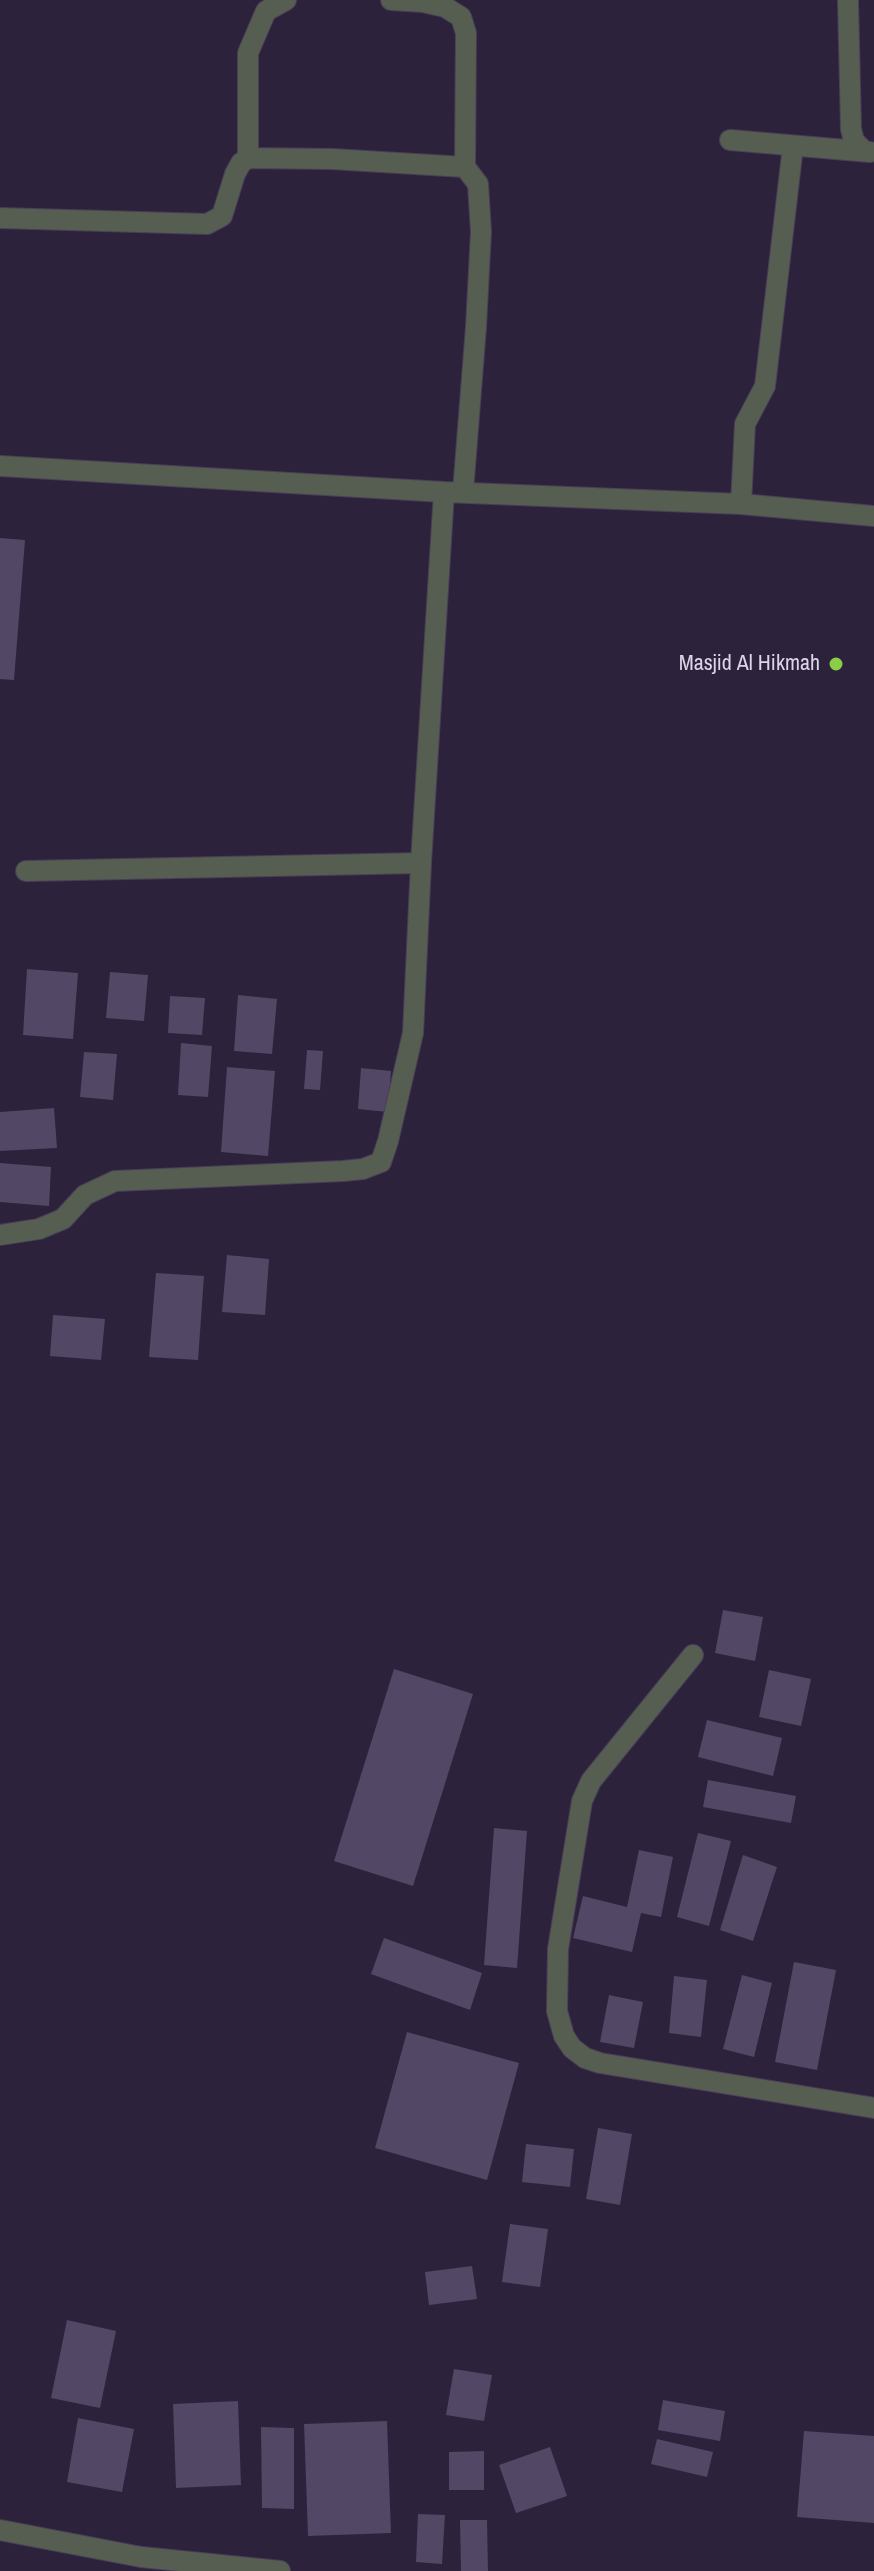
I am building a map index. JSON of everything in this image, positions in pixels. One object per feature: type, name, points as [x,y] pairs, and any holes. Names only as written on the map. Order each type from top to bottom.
[{"type":"street","points":[[248,158],[248,53],[266,11],[286,0]]},
{"type":"street","points":[[0,1235],[39,1229],[63,1219],[85,1195],[115,1181],[363,1169],[381,1162],[388,1141],[413,1033],[421,863],[453,492],[476,327],[481,232],[478,184],[465,167],[466,33],[461,17],[445,7],[391,0]]},
{"type":"street","points":[[848,0],[851,129],[854,141],[869,152]]},
{"type":"street","points":[[730,140],[869,152]]},
{"type":"street","points":[[741,504],[745,424],[765,386],[793,146]]},
{"type":"street","points":[[0,218],[207,224],[222,216],[235,174],[248,158],[332,159],[465,167]]},
{"type":"street","points":[[0,466],[453,492],[741,504],[874,516]]},
{"type":"street","points":[[26,871],[421,863]]},
{"type":"street","points":[[693,1655],[591,1781],[582,1801],[558,1949],[557,2011],[564,2036],[572,2048],[585,2058],[600,2063],[874,2108]]},
{"type":"street","points":[[0,2530],[141,2557],[280,2571]]},
{"type":"building","points":[[0,538],[25,540],[14,680],[0,679]]},
{"type":"building","points":[[27,969],[78,973],[73,1039],[23,1035]]},
{"type":"building","points":[[110,972],[148,975],[144,1021],[106,1018]]},
{"type":"building","points":[[238,995],[277,999],[272,1054],[234,1051]]},
{"type":"building","points":[[170,996],[205,998],[202,1035],[168,1033]]},
{"type":"building","points":[[181,1043],[212,1046],[208,1097],[178,1095]]},
{"type":"building","points":[[307,1050],[323,1051],[320,1090],[304,1089]]},
{"type":"building","points":[[84,1052],[117,1054],[113,1100],[80,1097]]},
{"type":"building","points":[[227,1067],[275,1071],[268,1156],[221,1152]]},
{"type":"building","points":[[361,1068],[391,1071],[388,1112],[358,1109]]},
{"type":"building","points":[[54,1108],[57,1148],[0,1151],[0,1112]]},
{"type":"building","points":[[0,1163],[51,1167],[49,1206],[0,1202]]},
{"type":"building","points":[[227,1255],[269,1259],[265,1315],[222,1312]]},
{"type":"building","points":[[156,1273],[204,1276],[198,1360],[149,1357]]},
{"type":"building","points":[[53,1315],[105,1319],[101,1360],[50,1356]]},
{"type":"building","points":[[723,1610],[763,1617],[755,1661],[715,1653]]},
{"type":"building","points":[[394,1669],[473,1694],[413,1886],[334,1861]]},
{"type":"building","points":[[769,1670],[811,1679],[801,1726],[759,1717]]},
{"type":"building","points":[[707,1720],[782,1738],[773,1776],[698,1757]]},
{"type":"building","points":[[708,1780],[796,1796],[791,1823],[703,1807]]},
{"type":"building","points":[[494,1828],[527,1831],[517,1968],[484,1965]]},
{"type":"building","points":[[698,1833],[731,1841],[709,1926],[677,1917]]},
{"type":"building","points":[[639,1850],[673,1857],[661,1917],[641,1913],[632,1952],[573,1938],[583,1896],[627,1907]]},
{"type":"building","points":[[743,1855],[777,1867],[753,1941],[720,1930]]},
{"type":"building","points":[[384,1938],[482,1973],[470,2010],[371,1974]]},
{"type":"building","points":[[794,1962],[836,1970],[817,2070],[775,2062]]},
{"type":"building","points":[[742,1975],[772,1983],[754,2057],[723,2049]]},
{"type":"building","points":[[674,1976],[707,1980],[701,2037],[669,2033]]},
{"type":"building","points":[[609,1995],[643,2002],[634,2048],[600,2042]]},
{"type":"building","points":[[407,2032],[519,2063],[487,2180],[375,2148]]},
{"type":"building","points":[[598,2128],[632,2134],[620,2205],[586,2199]]},
{"type":"building","points":[[526,2144],[574,2149],[570,2187],[522,2182]]},
{"type":"building","points":[[510,2224],[548,2229],[540,2287],[502,2282]]},
{"type":"building","points":[[472,2266],[477,2299],[429,2305],[425,2272]]},
{"type":"building","points":[[67,2320],[116,2331],[100,2408],[51,2398]]},
{"type":"building","points":[[454,2369],[492,2375],[484,2421],[446,2415]]},
{"type":"building","points":[[663,2400],[725,2411],[720,2441],[658,2430]]},
{"type":"building","points":[[238,2401],[241,2485],[176,2488],[173,2404]]},
{"type":"building","points":[[78,2418],[134,2429],[122,2492],[67,2482]]},
{"type":"building","points":[[387,2421],[391,2533],[308,2536],[304,2424]]},
{"type":"building","points":[[261,2427],[294,2428],[294,2509],[262,2508]]},
{"type":"building","points":[[804,2431],[874,2436],[874,2523],[797,2517]]},
{"type":"building","points":[[657,2439],[713,2452],[707,2477],[651,2464]]},
{"type":"building","points":[[550,2447],[567,2496],[516,2513],[499,2465]]},
{"type":"building","points":[[484,2451],[484,2490],[449,2490],[449,2452]]},
{"type":"building","points":[[418,2514],[445,2515],[442,2564],[416,2562]]},
{"type":"building","points":[[460,2520],[487,2520],[488,2571],[461,2571]]},
{"type":"place","name":"Masjid Al Hikmah","points":[[836,664]]}]
